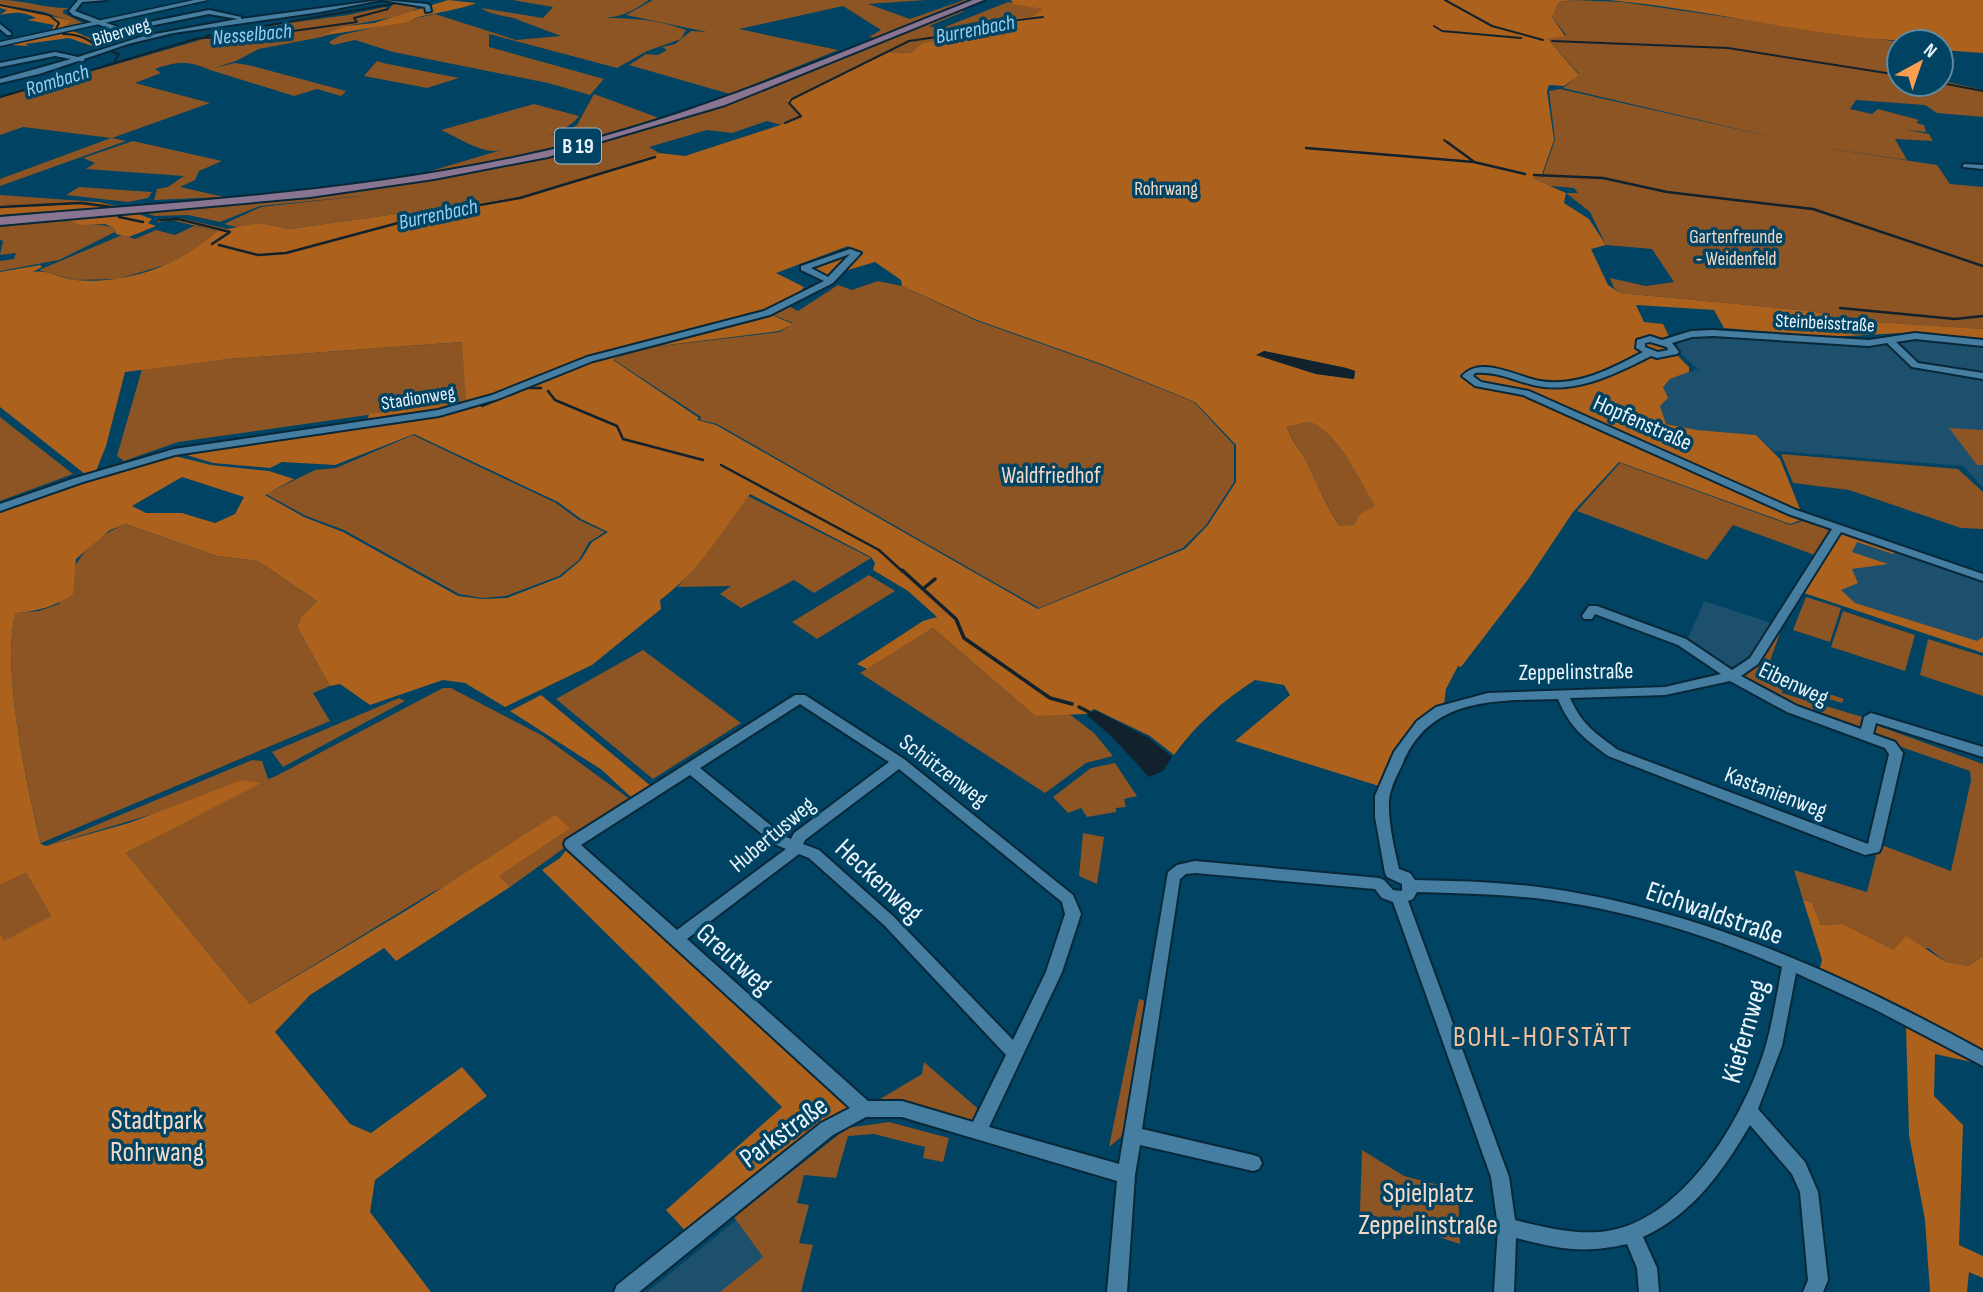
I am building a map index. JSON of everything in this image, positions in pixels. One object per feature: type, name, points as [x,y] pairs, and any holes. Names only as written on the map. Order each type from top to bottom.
[{"type":"main road","points":[[0,45],[204,0]]},
{"type":"main road","name":"B 19","points":[[0,221],[155,209],[373,186],[473,169],[574,147],[730,100],[980,0]]},
{"type":"street","points":[[103,0],[82,1],[72,11],[98,24],[144,38]]},
{"type":"street","name":"Biberweg","points":[[0,81],[83,60],[144,38],[246,19],[324,11],[378,0]]},
{"type":"street","points":[[385,0],[427,6],[428,11]]},
{"type":"street","points":[[120,30],[209,12],[246,19]]},
{"type":"street","points":[[0,65],[49,54],[83,60]]},
{"type":"street","points":[[1965,166],[1983,167]]},
{"type":"street","name":"Stadionweg","points":[[0,508],[79,480],[174,452],[439,413],[473,405],[590,359],[767,313],[830,281],[857,253],[855,251],[804,268],[830,281]]},
{"type":"street","name":"Steinbeisstraße","points":[[1665,342],[1691,334],[1713,332],[1891,342],[1915,336],[1983,343]]},
{"type":"street","name":"Hopfenstraße","points":[[1665,342],[1673,347],[1671,354],[1649,353],[1575,386],[1545,385],[1484,370],[1472,371],[1467,376],[1478,384],[1526,393],[1792,512],[1983,578]]},
{"type":"street","points":[[1891,342],[1915,365],[1983,376]]},
{"type":"street","name":"Zeppelinstraße","points":[[1392,873],[1382,817],[1382,796],[1399,755],[1422,724],[1441,710],[1470,701],[1511,695],[1620,695],[1665,691],[1732,676],[1754,660],[1838,528]]},
{"type":"street","name":"Eibenweg","points":[[1588,616],[1593,609],[1668,636],[1792,709],[1866,736]]},
{"type":"street","name":"Kastanienweg","points":[[1562,694],[1571,716],[1582,730],[1625,759],[1871,850],[1896,753],[1890,745],[1866,736]]},
{"type":"street","name":"Schützenweg","points":[[571,844],[800,698],[899,762],[1068,899],[1073,914],[1054,972],[978,1131]]},
{"type":"street","points":[[1866,736],[1871,717],[1983,752]]},
{"type":"street","name":"Hubertusweg","points":[[675,940],[796,847],[799,837],[899,762]]},
{"type":"street","name":"Heckenweg","points":[[691,768],[779,840],[814,854],[889,921],[1016,1055]]},
{"type":"street","name":"Greutweg","points":[[571,844],[864,1109]]},
{"type":"street","points":[[1117,1292],[1126,1175],[1170,895],[1177,872],[1195,867],[1379,884],[1389,895],[1405,892]]},
{"type":"street","points":[[1379,884],[1382,876],[1392,873],[1404,877],[1405,892],[1500,1177],[1507,1227],[1504,1292]]},
{"type":"street","name":"Eichwaldstraße","points":[[1405,892],[1496,888],[1590,901],[1695,929],[1790,965],[1983,1059]]},
{"type":"street","name":"Kiefernweg","points":[[1507,1227],[1571,1241],[1633,1235],[1671,1214],[1722,1156],[1749,1111],[1781,1023],[1790,965]]},
{"type":"street","name":"Parkstraße","points":[[624,1292],[827,1129],[864,1109],[902,1109],[1126,1175]]},
{"type":"street","name":"Kiefernweg","points":[[1749,1111],[1799,1168],[1809,1192],[1818,1280],[1813,1292]]},
{"type":"street","points":[[1133,1135],[1252,1163]]},
{"type":"street","points":[[1633,1235],[1647,1268],[1649,1292]]},
{"type":"shaded area","points":[[1690,335],[1877,345],[1908,339],[1983,345],[1983,488],[1964,466],[1774,451],[1756,435],[1697,430],[1666,424],[1660,406],[1668,398],[1663,388],[1670,379],[1698,369],[1680,353],[1677,345]]},
{"type":"shaded area","points":[[1264,351],[1346,368],[1355,371],[1354,379],[1316,374],[1256,355]]},
{"type":"shaded area","points":[[1840,533],[1983,582],[1983,651],[1803,591]]},
{"type":"shaded area","points":[[1704,601],[1774,624],[1750,659],[1731,671],[1686,643]]},
{"type":"shaded area","points":[[1095,710],[1149,738],[1172,757],[1163,771],[1149,777],[1112,737],[1087,715]]},
{"type":"shaded area","points":[[755,1205],[798,1292],[647,1292]]},
{"type":"green space","points":[[0,0],[71,8],[63,10],[63,13],[83,23],[60,30],[70,21],[44,12],[0,4]]},
{"type":"green space","points":[[448,0],[476,3],[418,17],[409,22],[321,36],[346,26],[374,23]]},
{"type":"green space","points":[[512,0],[649,0],[621,15],[571,21],[508,17],[481,8],[543,18],[553,7]]},
{"type":"green space","points":[[653,0],[926,0],[868,4],[910,19],[964,0],[974,0],[875,38],[869,37],[881,30],[843,6],[739,29],[838,50],[730,94],[629,65],[646,54],[658,55],[667,50],[662,47],[675,44],[691,31],[707,32],[626,15]]},
{"type":"green space","name":"Rohrwang","points":[[1011,0],[1572,0],[1559,2],[1552,17],[1565,36],[1548,39],[1579,75],[1564,86],[1549,85],[1547,91],[1554,140],[1541,177],[1532,178],[1566,193],[1564,203],[1589,219],[1606,245],[1591,249],[1608,285],[1620,293],[1811,311],[1860,321],[1983,329],[1983,339],[1920,332],[1830,337],[1724,328],[1714,310],[1636,305],[1644,322],[1663,324],[1679,357],[1689,367],[1689,372],[1670,379],[1663,387],[1668,398],[1660,406],[1666,424],[1697,430],[1756,435],[1780,459],[1804,519],[1790,524],[1619,462],[1573,512],[1527,581],[1461,667],[1458,666],[1446,689],[1444,704],[1414,731],[1393,763],[1382,787],[1235,741],[1290,695],[1284,685],[1255,680],[1211,713],[1174,755],[1150,736],[1094,709],[1086,714],[1035,716],[933,628],[867,669],[857,664],[923,621],[937,617],[908,591],[873,570],[875,563],[871,557],[750,494],[698,564],[660,600],[661,609],[592,665],[505,707],[465,683],[443,680],[370,705],[340,684],[330,686],[297,627],[301,617],[317,601],[258,561],[217,556],[126,524],[110,530],[76,559],[73,594],[46,608],[16,613],[12,635],[13,694],[41,844],[46,846],[129,823],[242,780],[261,783],[126,853],[250,1004],[412,907],[555,815],[570,828],[499,876],[510,887],[396,961],[384,948],[310,995],[275,1032],[350,1124],[371,1133],[462,1067],[487,1096],[375,1180],[370,1212],[431,1292],[0,1292],[0,934],[4,941],[51,916],[26,873],[0,885],[0,509],[167,454],[211,465],[269,471],[294,479],[265,495],[304,517],[343,532],[458,596],[482,599],[507,598],[561,577],[581,560],[592,542],[608,532],[581,519],[558,502],[414,434],[335,465],[282,462],[270,468],[213,463],[180,453],[449,412],[490,399],[442,411],[367,422],[369,414],[466,401],[462,342],[229,359],[125,372],[106,446],[96,471],[85,474],[0,407],[0,272],[40,265],[42,267],[33,272],[75,280],[94,281],[133,276],[187,254],[217,231],[172,220],[158,222],[159,219],[180,218],[227,229],[260,223],[289,229],[524,196],[659,153],[685,156],[802,118],[787,100],[884,52],[911,53],[923,43],[964,37],[956,30],[999,19],[1033,16],[1042,9],[1013,4]],"holes":[[[848,246],[856,251],[810,266],[828,276],[875,262],[901,280],[902,286],[977,320],[1107,366],[1195,402],[1236,445],[1236,482],[1208,525],[1185,549],[1038,609],[716,425],[697,420],[699,418],[613,360],[635,349],[779,331],[793,324],[767,313],[590,359],[503,394],[590,358],[746,318],[794,300],[804,287],[776,273]],[[1264,351],[1346,368],[1355,371],[1354,379],[1316,374],[1257,355]],[[1308,422],[1318,426],[1346,457],[1375,506],[1359,515],[1354,525],[1340,526],[1287,427]],[[182,477],[244,497],[235,514],[215,523],[182,513],[146,513],[132,506]]]},
{"type":"green space","points":[[1608,0],[1983,0],[1983,53],[1955,51],[1955,28],[1885,28],[1885,40]]},
{"type":"green space","points":[[1008,2],[1043,9],[1033,16],[999,19],[965,37],[911,53],[884,52],[788,100],[803,118],[781,125],[767,121],[732,133],[707,130],[649,147],[659,153],[525,196],[289,229],[260,223],[241,228],[224,224],[261,207],[361,196],[260,206],[220,222],[188,215],[155,216],[145,213],[361,190],[557,153],[719,106],[957,11],[965,11],[929,26],[940,29]]},
{"type":"green space","name":"Gartenfreunde - Weidenfeld","points":[[1559,2],[1622,2],[1885,40],[1885,98],[1955,98],[1955,84],[1983,90],[1983,117],[1937,113],[1925,105],[1856,100],[1850,109],[1872,114],[1878,109],[1919,120],[1916,123],[1924,125],[1926,132],[1906,130],[1929,134],[1933,141],[1895,139],[1907,160],[1805,145],[1937,165],[1950,184],[1983,187],[1983,329],[1860,321],[1811,311],[1620,293],[1614,288],[1610,278],[1646,286],[1674,282],[1652,249],[1606,245],[1590,212],[1566,193],[1578,193],[1574,188],[1550,186],[1531,178],[1542,177],[1555,140],[1549,91],[1560,89],[1803,144],[1563,88],[1579,74],[1548,39],[1566,35],[1552,17]]},
{"type":"green space","points":[[0,3],[71,21],[60,30],[51,31],[54,25],[27,20],[36,18],[27,14],[0,15],[7,10],[0,8]]},
{"type":"green space","points":[[393,4],[419,7],[406,15],[346,26],[322,37],[259,49],[236,61],[214,68],[235,63],[248,65],[346,91],[341,96],[317,89],[294,96],[196,65],[177,63],[163,66],[155,69],[161,73],[135,83],[210,103],[112,138],[126,141],[0,186],[0,179],[111,138],[23,127],[0,135],[0,98],[231,31],[348,15],[385,7],[389,9]]},
{"type":"green space","points":[[435,14],[516,40],[561,36],[513,18],[622,18],[686,30],[681,39],[647,51],[617,68],[489,34],[489,47],[604,79],[590,95],[548,83],[393,52],[355,40],[333,45],[329,42],[341,35]]},
{"type":"green space","points":[[73,31],[109,46],[101,49],[69,38],[25,44],[29,46],[11,45]]},
{"type":"green space","points":[[377,61],[459,78],[427,88],[364,76]]},
{"type":"green space","points":[[594,94],[659,118],[600,136],[490,162],[427,172],[569,130],[577,125]]},
{"type":"green space","points":[[534,104],[579,116],[573,123],[552,135],[514,148],[493,151],[474,146],[441,130]]},
{"type":"green space","points":[[133,141],[222,161],[199,171],[195,180],[180,187],[224,197],[154,200],[157,189],[168,187],[184,176],[86,169],[95,163],[83,158]]},
{"type":"green space","points":[[79,187],[152,192],[148,198],[128,202],[66,195]]},
{"type":"green space","points":[[0,195],[98,202],[0,205]]},
{"type":"green space","points":[[98,202],[125,208],[27,216],[0,215],[0,205]]},
{"type":"green space","points":[[133,212],[152,219],[148,223],[156,226],[129,237],[116,234],[114,228],[105,224],[80,225],[70,221],[14,224]]},
{"type":"green space","points":[[70,221],[108,226],[114,228],[115,232],[59,260],[0,271],[0,261],[14,259],[16,253],[0,255],[3,241],[0,240],[0,225]]},
{"type":"green space","points":[[194,226],[217,231],[198,250],[165,265],[118,279],[75,280],[39,270],[122,235],[135,239],[156,230],[175,235]]},
{"type":"green space","name":"Waldfriedhof","points":[[878,281],[902,286],[977,321],[1107,367],[1194,402],[1234,445],[1234,482],[1206,525],[1183,548],[1039,608],[717,424],[700,420],[701,417],[614,360],[635,349],[780,332],[793,323],[766,312],[785,304],[798,311],[838,285],[852,290]]},
{"type":"green space","points":[[463,342],[466,401],[178,442],[124,461],[117,456],[142,369],[229,359]]},
{"type":"green space","points":[[0,417],[73,474],[0,501]]},
{"type":"green space","points":[[1308,422],[1318,426],[1337,445],[1376,507],[1359,515],[1354,525],[1341,527],[1335,519],[1287,427]]},
{"type":"green space","points":[[1949,428],[1983,430],[1983,465],[1977,465]]},
{"type":"green space","points":[[413,435],[556,503],[579,520],[605,532],[589,542],[579,560],[559,576],[506,596],[482,598],[459,594],[344,530],[306,516],[266,494],[315,470],[336,468]]},
{"type":"green space","points":[[1781,454],[1958,469],[1983,492],[1983,529],[1961,528],[1849,490],[1793,483]]},
{"type":"green space","points":[[1620,463],[1790,525],[1809,519],[1834,529],[1817,556],[1733,525],[1707,560],[1577,511]]},
{"type":"green space","points":[[748,496],[871,558],[814,593],[794,580],[741,608],[720,594],[731,586],[678,587]]},
{"type":"green space","points":[[126,524],[217,556],[258,561],[317,601],[301,617],[297,627],[330,686],[313,693],[330,721],[41,843],[23,759],[13,694],[12,636],[16,613],[39,611],[59,604],[82,555],[100,538]]},
{"type":"green space","points":[[1840,531],[1897,551],[1893,554],[1857,542],[1852,552],[1888,564],[1852,569],[1858,583],[1841,590],[1855,603],[1977,641],[1983,637],[1983,653],[1801,592]]},
{"type":"green space","points":[[869,575],[895,591],[817,639],[792,622]]},
{"type":"green space","points":[[1806,597],[1841,608],[1830,642],[1793,630]]},
{"type":"green space","points":[[1843,611],[1915,635],[1905,671],[1831,647]]},
{"type":"green space","points":[[933,628],[1035,716],[1068,713],[1094,733],[1113,756],[1086,763],[1045,793],[860,673]]},
{"type":"green space","points":[[1777,633],[1780,633],[1766,672],[1844,699],[1842,703],[1784,686],[1782,693],[1866,718],[1862,732],[1800,709],[1737,677]]},
{"type":"green space","points":[[1928,639],[1983,656],[1983,696],[1920,675]]},
{"type":"green space","points":[[643,650],[741,723],[653,779],[556,699]]},
{"type":"green space","points":[[443,688],[451,688],[543,736],[631,800],[510,887],[498,876],[569,828],[433,892],[250,1004],[126,853],[260,782],[46,846],[252,760],[262,761],[268,779],[274,777]]},
{"type":"green space","points":[[541,695],[652,787],[633,799],[602,770],[510,711]]},
{"type":"green space","points":[[399,698],[405,701],[283,767],[272,752]]},
{"type":"green space","points":[[1873,724],[1983,764],[1983,956],[1969,966],[1946,962],[1928,948],[1894,950],[1843,924],[1821,925],[1812,902],[1803,900],[1794,870],[1867,892],[1876,856],[1873,853],[1879,844],[1951,871],[1971,780],[1970,771],[1870,736]]},
{"type":"green space","points":[[1115,763],[1137,796],[1124,799],[1126,807],[1116,808],[1116,812],[1087,817],[1081,808],[1068,813],[1053,797],[1091,768]]},
{"type":"green space","points":[[1083,833],[1104,837],[1097,884],[1079,876]]},
{"type":"green space","points":[[571,844],[864,1109],[691,1237],[666,1210],[782,1107],[542,870],[560,858]]},
{"type":"green space","points":[[26,873],[51,916],[4,942],[0,934],[0,885]]},
{"type":"green space","points":[[1803,900],[1812,902],[1821,925],[1843,924],[1894,950],[1906,936],[1946,962],[1969,966],[1983,956],[1983,1056],[1818,975],[1822,960]]},
{"type":"green space","points":[[1139,999],[1149,1002],[1126,1120],[1121,1137],[1109,1147]]},
{"type":"green space","points":[[1906,1027],[1976,1063],[1935,1054],[1934,1096],[1963,1125],[1959,1245],[1983,1256],[1983,1278],[1969,1272],[1967,1292],[1930,1292],[1925,1220],[1909,1135]]},
{"type":"green space","points":[[924,1062],[983,1113],[976,1126],[870,1105],[922,1074]]},
{"type":"green space","points":[[889,1122],[949,1138],[943,1162],[923,1158],[925,1147],[874,1134],[848,1136],[836,1178],[804,1175],[797,1203],[809,1205],[799,1243],[813,1245],[801,1292],[720,1292],[763,1257],[734,1217],[847,1128]]},
{"type":"green space","name":"Spielplatz Zeppelinstraße","points":[[1362,1150],[1404,1176],[1458,1190],[1460,1244],[1360,1211]]},
{"type":"waterway","name":"Nesselbach","points":[[388,5],[406,0]]},
{"type":"waterway","points":[[1445,0],[1492,26],[1543,40]]},
{"type":"waterway","points":[[0,5],[49,15],[59,23],[55,31]]},
{"type":"waterway","points":[[206,36],[387,5]]},
{"type":"waterway","name":"Nesselbach","points":[[0,97],[199,38],[251,37],[357,22],[354,18],[388,9]]},
{"type":"waterway","name":"Burrenbach","points":[[785,123],[801,116],[789,103],[792,99],[909,41],[957,34],[992,23],[1043,17]]},
{"type":"waterway","points":[[1434,26],[1442,31],[1521,38]]},
{"type":"waterway","points":[[63,34],[84,38],[102,51]]},
{"type":"waterway","points":[[1552,41],[1728,48],[1885,73]]},
{"type":"waterway","points":[[112,52],[119,54],[115,61]]},
{"type":"waterway","points":[[1955,86],[1983,91]]},
{"type":"waterway","points":[[1447,142],[1473,161]]},
{"type":"waterway","points":[[1306,148],[1474,162],[1525,174]]},
{"type":"waterway","name":"Burrenbach","points":[[219,245],[258,255],[286,253],[439,212],[520,198],[655,157]]},
{"type":"waterway","points":[[1534,175],[1603,178],[1667,192],[1813,209],[1983,266]]},
{"type":"waterway","name":"Burrenbach","points":[[0,207],[81,203],[120,208],[119,217],[143,222]]},
{"type":"waterway","name":"Burrenbach","points":[[160,220],[178,219],[230,232],[212,244]]},
{"type":"waterway","points":[[1840,308],[1955,319],[1983,316]]},
{"type":"waterway","points":[[482,406],[525,388],[541,388]]},
{"type":"waterway","points":[[548,391],[555,400],[617,426],[623,439],[703,460]]},
{"type":"waterway","points":[[721,465],[879,550],[903,572]]},
{"type":"waterway","points":[[902,570],[956,619],[964,638],[1050,698],[1072,704]]},
{"type":"waterway","points":[[924,588],[935,579]]},
{"type":"waterway","points":[[1079,707],[1089,712]]},
{"type":"district","name":"BOHL-HOFSTÄTT","points":[[1543,1036]]},
{"type":"water label","name":"Rombach","points":[[57,80]]},
{"type":"park label","name":"Stadtpark Rohrwang","points":[[157,1135]]}]
